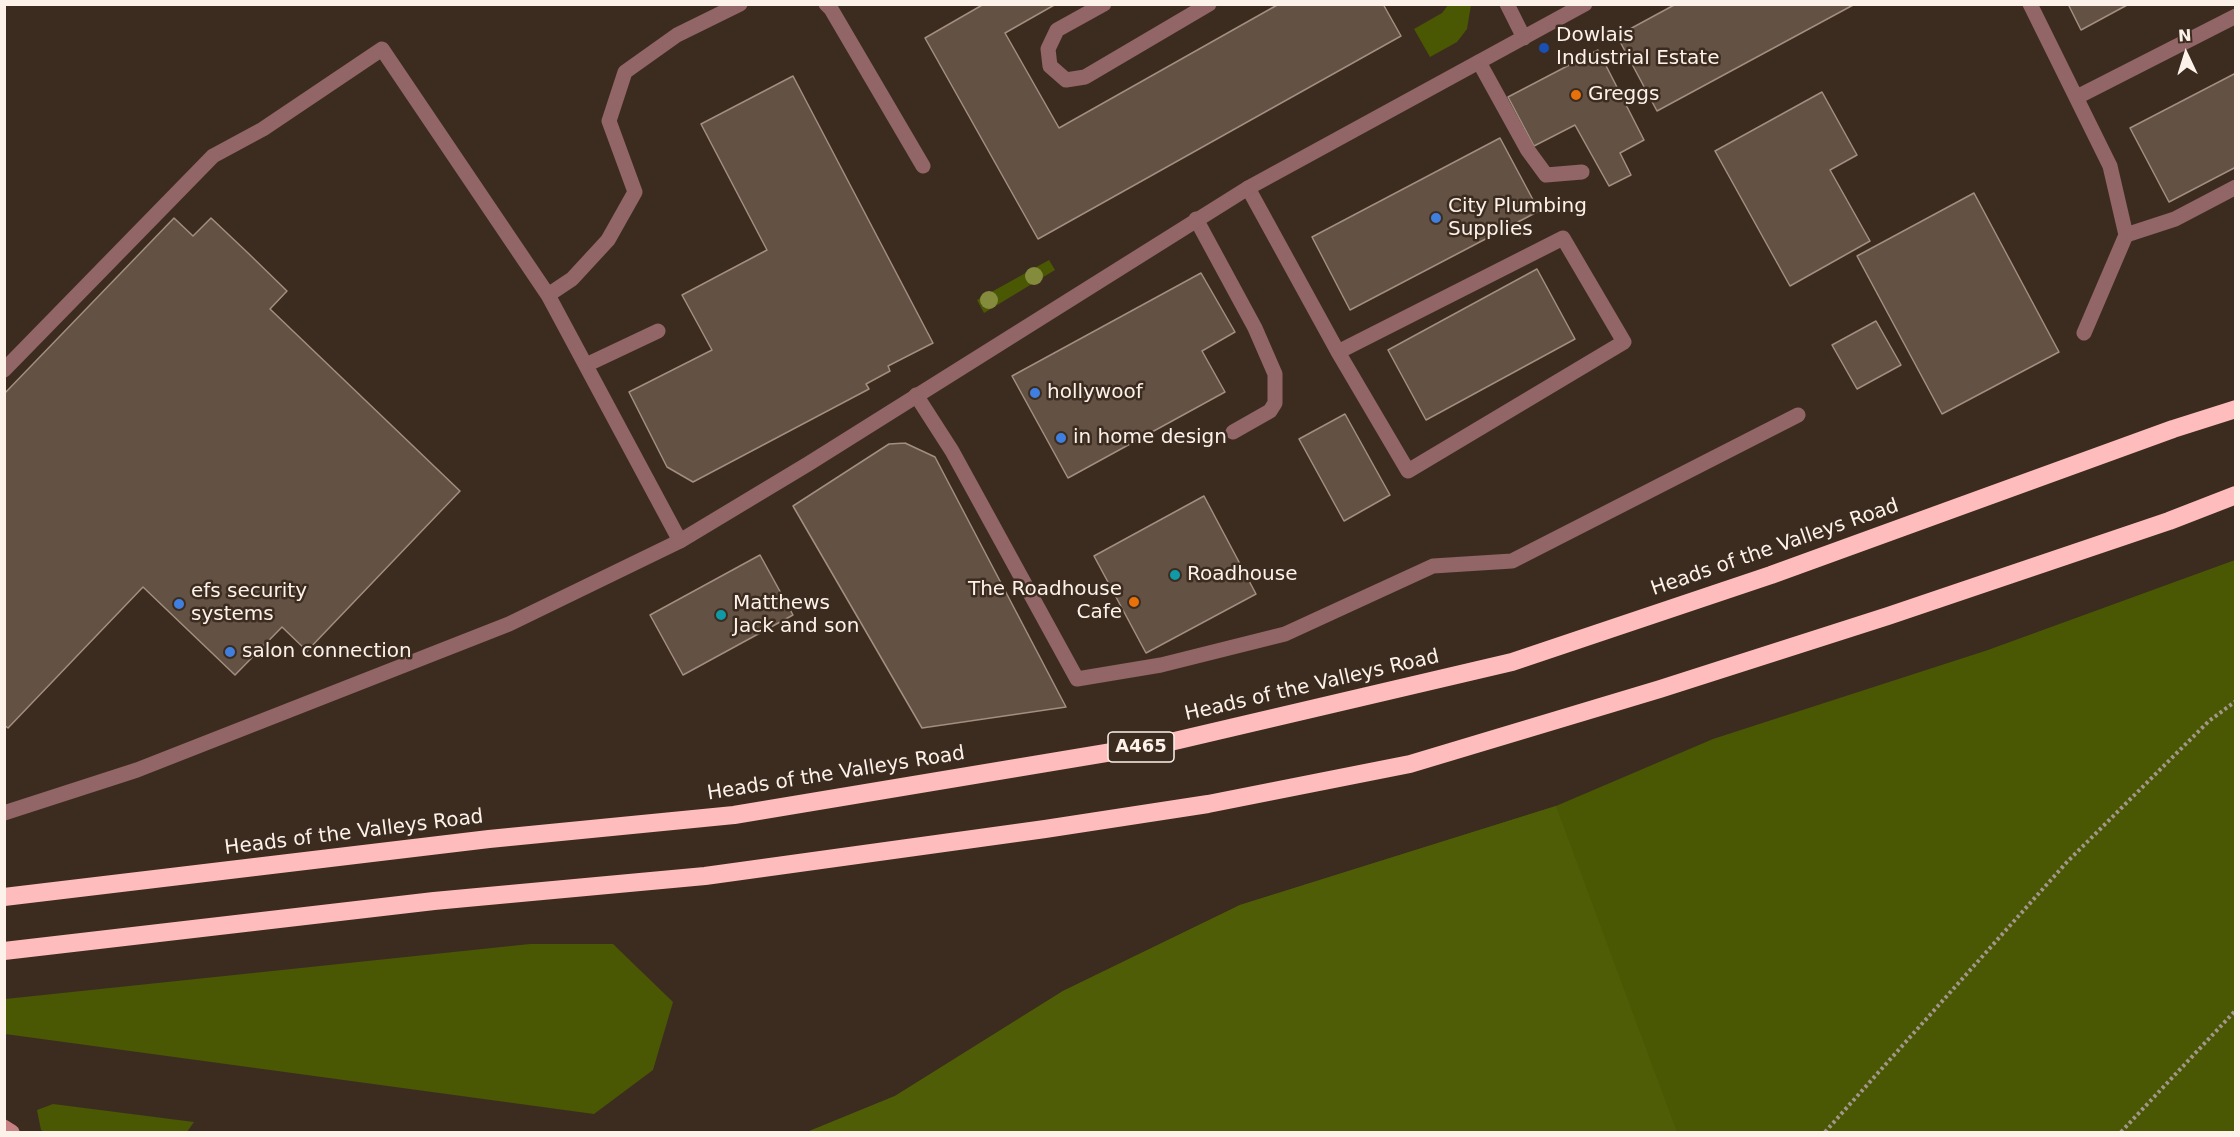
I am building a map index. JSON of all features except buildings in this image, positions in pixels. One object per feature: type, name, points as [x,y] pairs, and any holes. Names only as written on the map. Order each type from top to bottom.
[{"type":"highway","name":"Heads of the Valleys Road","points":[[4,897],[489,839],[734,815],[1166,743],[1512,662],[1771,574],[2173,429],[2235,409]]},
{"type":"highway","points":[[4,951],[434,901],[705,876],[1045,830],[1208,804],[1410,764],[1660,689],[1888,616],[2169,521],[2235,495]]},
{"type":"street","points":[[548,295],[572,279],[608,240],[635,192],[609,121],[625,72],[677,35],[740,4]]},
{"type":"street","points":[[826,4],[923,166]]},
{"type":"street","points":[[1104,4],[1057,30],[1048,49],[1050,66],[1066,80],[1086,77],[1209,4]]},
{"type":"street","points":[[1506,4],[1524,38]]},
{"type":"street","points":[[4,813],[137,770],[509,624],[680,540],[808,464],[1248,188],[1585,4]]},
{"type":"street","points":[[2030,4],[2110,166],[2126,235],[2084,333]]},
{"type":"street","points":[[2077,98],[2235,16]]},
{"type":"street","points":[[4,370],[213,156],[263,129],[382,49],[548,295],[680,540]]},
{"type":"street","points":[[1479,62],[1527,149],[1546,175],[1582,171]]},
{"type":"street","points":[[2126,235],[2175,219],[2235,187]]},
{"type":"street","points":[[1248,188],[1338,351],[1408,471],[1624,342],[1563,238],[1338,351]]},
{"type":"street","points":[[1196,219],[1255,328],[1275,374],[1275,403],[1270,411],[1233,432]]},
{"type":"street","points":[[586,365],[658,331]]},
{"type":"street","points":[[916,395],[952,451],[1077,679],[1161,665],[1285,634],[1432,566],[1512,561],[1798,415]]},
{"type":"street","points":[[4,1127],[12,1132]]},
{"type":"path","points":[[1825,1132],[2067,861],[2209,721],[2235,701]]},
{"type":"path","points":[[2121,1132],[2235,1010]]},
{"type":"green space","points":[[1449,4],[1471,5],[1467,29],[1457,42],[1430,57],[1414,29],[1442,13]]},
{"type":"green space","points":[[1049,260],[1055,270],[984,313],[977,300]]},
{"type":"green space","points":[[2235,560],[2235,1132],[807,1132],[895,1096],[1063,991],[1240,905],[1556,806],[1713,739],[1988,650]]},
{"type":"green space","points":[[1556,806],[1677,1132],[807,1132],[895,1096],[1063,991],[1240,905]]},
{"type":"green space","points":[[530,944],[613,944],[673,1002],[653,1070],[594,1114],[5,1034],[5,999]]},
{"type":"green space","points":[[53,1104],[194,1122],[187,1132],[45,1132],[41,1130],[37,1110]]},
{"type":"place","name":"Dowlais Industrial Estate","points":[[1544,48]]},
{"type":"place","name":"Greggs","points":[[1576,95]]},
{"type":"place","name":"City Plumbing Supplies","points":[[1436,218]]},
{"type":"place","name":"hollywoof","points":[[1035,393]]},
{"type":"place","name":"in home design","points":[[1061,438]]},
{"type":"place","name":"Roadhouse","points":[[1175,575]]},
{"type":"place","name":"The Roadhouse Cafe","points":[[1134,602]]},
{"type":"place","name":"efs security systems","points":[[179,604]]},
{"type":"place","name":"Matthews Jack and son","points":[[721,615]]},
{"type":"place","name":"salon connection","points":[[230,652]]}]
